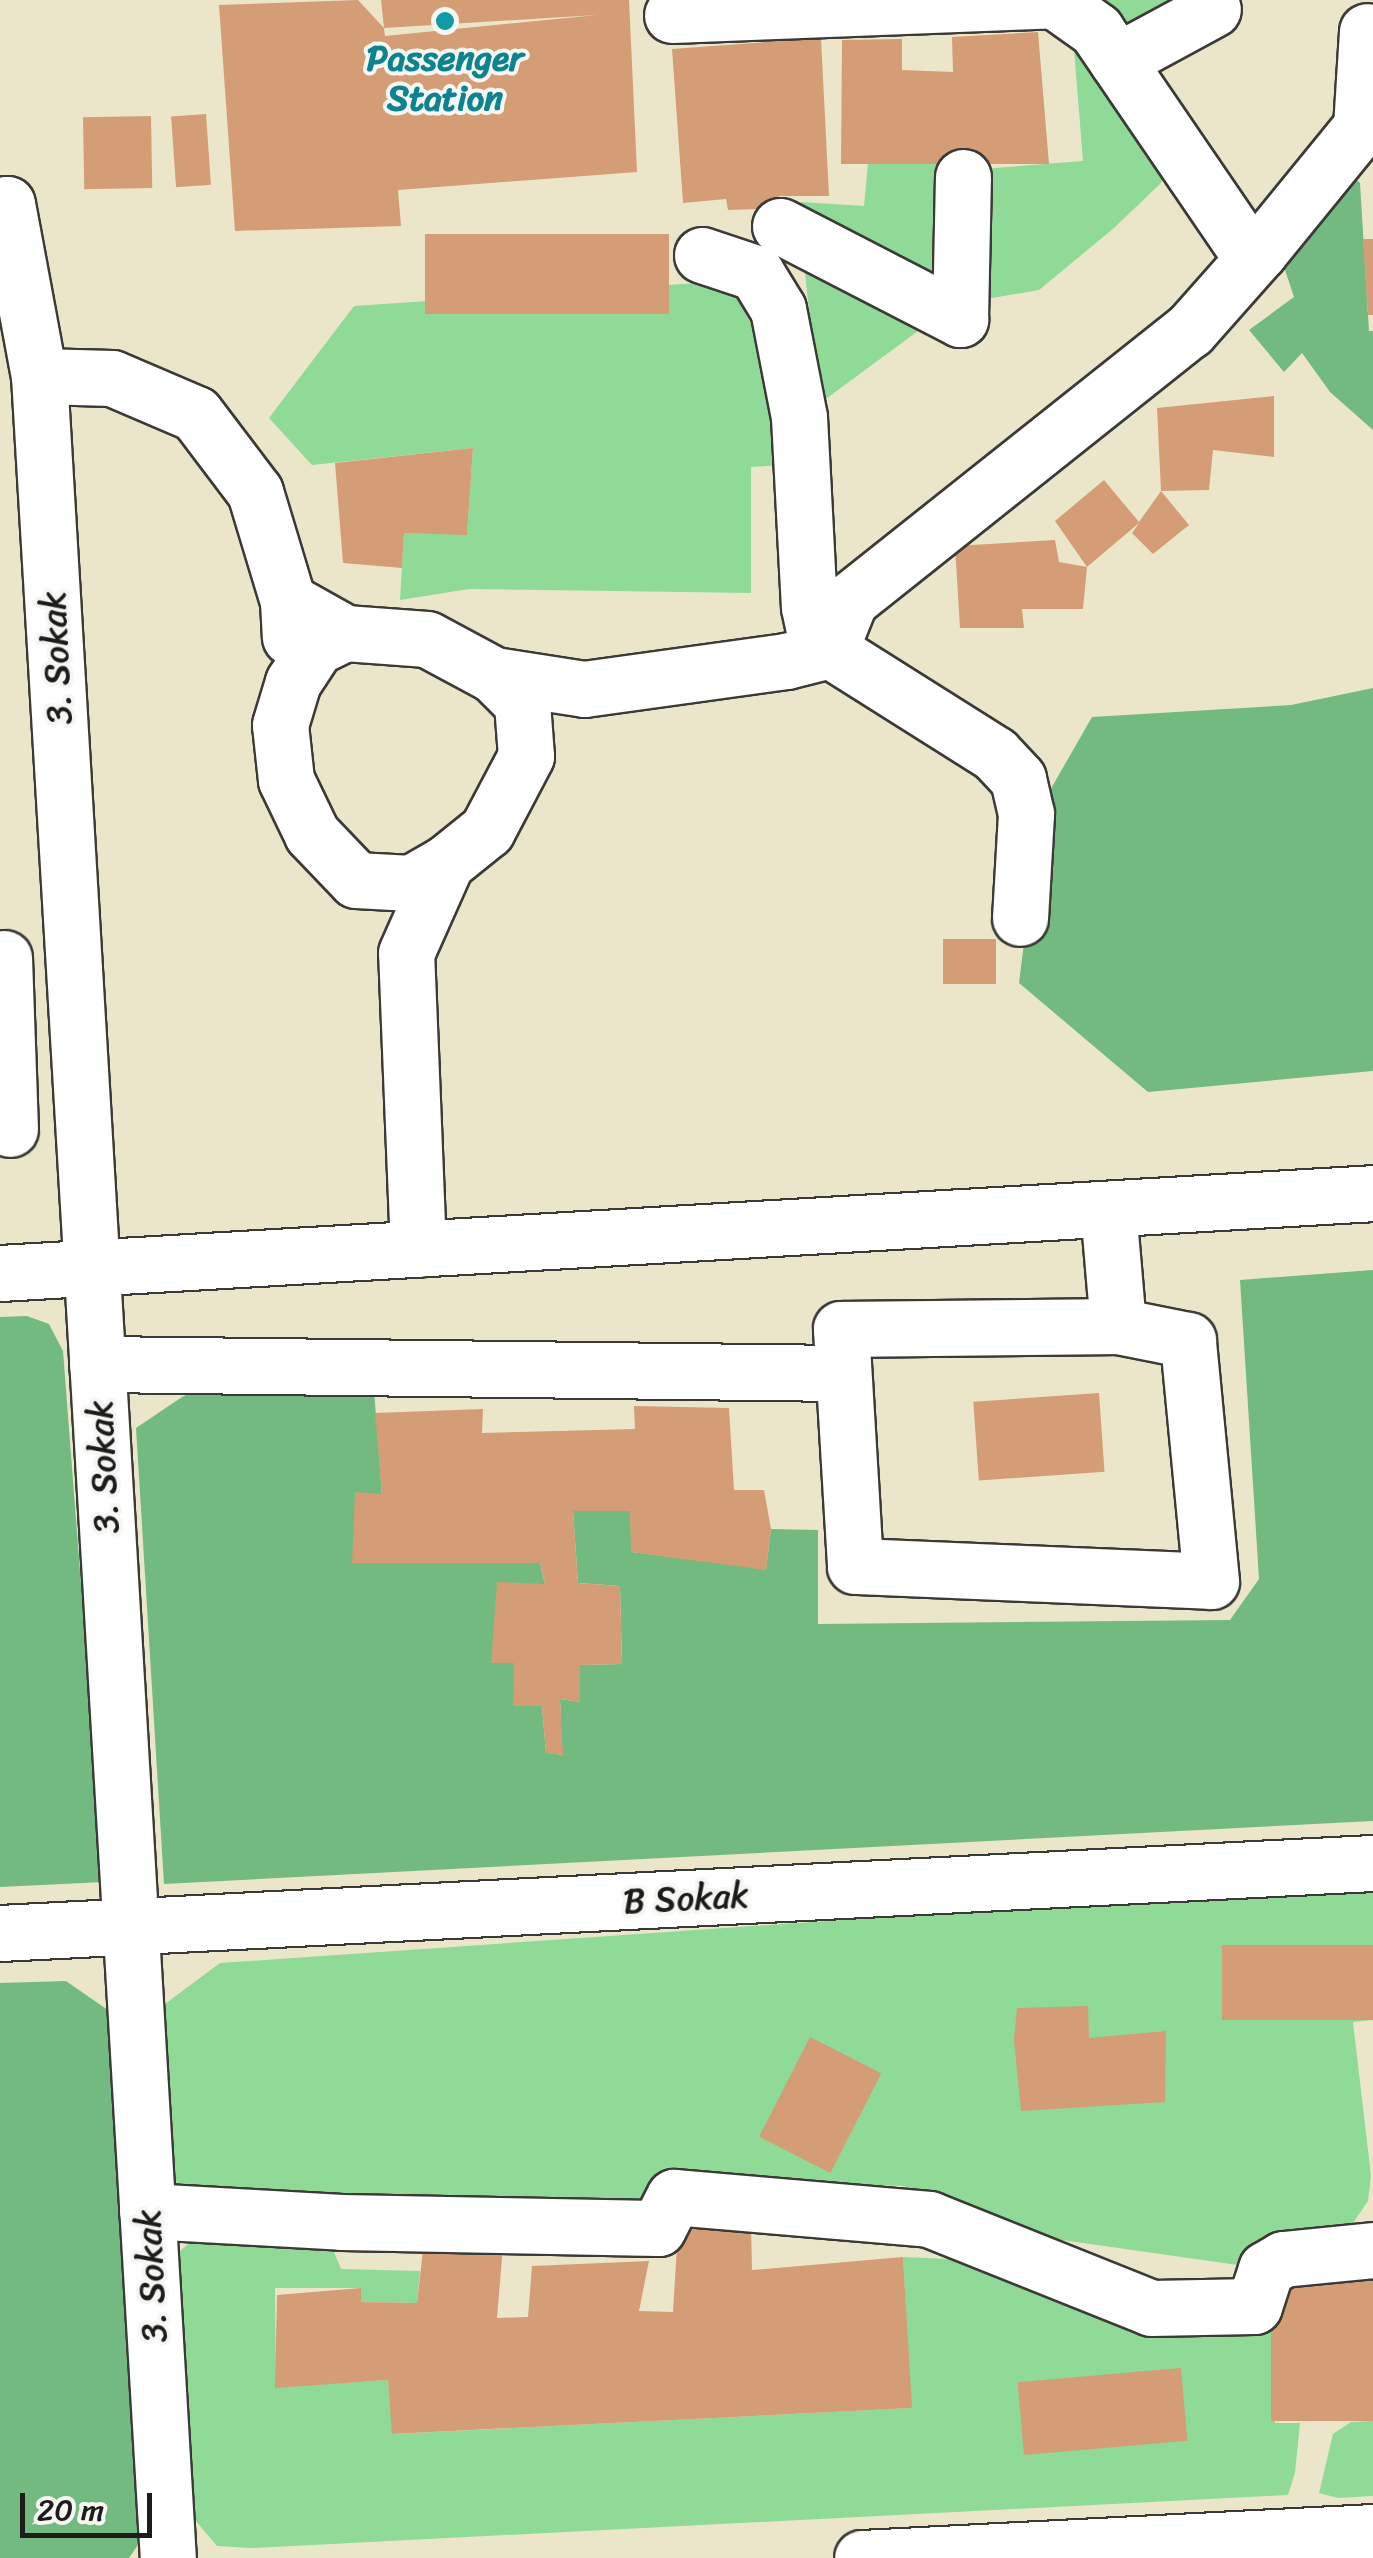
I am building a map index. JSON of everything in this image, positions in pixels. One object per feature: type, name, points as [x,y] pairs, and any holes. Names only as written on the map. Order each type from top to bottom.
[{"type":"street","points":[[672,15],[1054,0],[1096,30],[1244,247],[1259,252]]},
{"type":"street","points":[[1117,61],[1212,8]]},
{"type":"street","points":[[830,650],[850,600],[1190,330],[1259,252],[1362,128],[1367,31]]},
{"type":"street","points":[[780,226],[960,319],[963,178]]},
{"type":"street","name":"3. Sokak","points":[[0,205],[7,204],[39,376],[168,2558]]},
{"type":"street","points":[[702,255],[756,273],[778,309],[799,417],[809,607],[816,636],[830,650],[995,754],[1018,779],[1026,814],[1020,918]]},
{"type":"street","points":[[39,376],[112,378],[196,414],[255,492],[288,601],[293,682]]},
{"type":"street","points":[[288,601],[345,633],[427,640],[494,675],[522,704],[526,756]]},
{"type":"street","points":[[345,633],[316,646],[293,682],[280,725],[286,780],[312,834],[356,880],[406,953]]},
{"type":"street","points":[[494,675],[584,689],[786,661],[830,650]]},
{"type":"street","points":[[356,880],[411,882],[446,864],[487,830],[526,756],[584,689]]},
{"type":"street","points":[[418,1249],[406,953],[446,864]]},
{"type":"street","points":[[4,958],[10,1130]]},
{"type":"street","points":[[8,1058],[79,1058]]},
{"type":"street","points":[[0,1273],[1373,1194]]},
{"type":"street","points":[[1108,1209],[1118,1326]]},
{"type":"street","points":[[1118,1326],[1188,1340],[1211,1581],[855,1566],[841,1329],[1118,1326]]},
{"type":"street","points":[[97,1364],[844,1373]]},
{"type":"street","name":"B Sokak","points":[[0,1933],[1373,1863]]},
{"type":"street","points":[[147,2211],[342,2222],[658,2228],[674,2197],[929,2219],[1151,2308],[1254,2306],[1266,2269],[1283,2259],[1373,2250]]},
{"type":"street","points":[[862,2558],[1283,2547],[1373,2532]]},
{"type":"green space","points":[[1081,0],[1201,0],[1129,41]]},
{"type":"green space","points":[[1071,12],[1169,168],[1161,183],[1114,228],[1039,290],[974,301],[982,169],[1083,161]]},
{"type":"green space","points":[[944,160],[961,303],[794,226],[801,202],[864,206],[868,164]]},
{"type":"green space","points":[[1347,171],[1360,183],[1369,331],[1373,331],[1373,430],[1330,392],[1302,353],[1284,372],[1249,330],[1294,297],[1281,258]]},
{"type":"green space","points":[[802,244],[941,314],[819,404]]},
{"type":"green space","points":[[728,281],[763,346],[802,464],[751,467],[751,593],[469,589],[400,600],[404,533],[467,534],[473,448],[312,465],[269,418],[354,306]]},
{"type":"green space","points":[[1373,688],[1373,1071],[1148,1092],[1019,983],[1041,806],[1092,717],[1291,705]]},
{"type":"green space","points":[[1373,1270],[1373,1821],[164,1884],[136,1428],[182,1397],[234,1371],[374,1390],[382,1494],[540,1563],[545,1584],[491,1663],[514,1663],[514,1705],[542,1706],[546,1752],[562,1755],[560,1699],[580,1702],[580,1665],[622,1664],[620,1586],[578,1583],[573,1511],[630,1511],[632,1552],[766,1569],[771,1529],[818,1530],[818,1624],[1230,1620],[1259,1579],[1240,1280]]},
{"type":"green space","points":[[27,1316],[49,1324],[63,1351],[104,1882],[0,1887],[0,1317]]},
{"type":"green space","points":[[1373,1883],[1373,2020],[1353,2022],[1371,2176],[1368,2201],[1342,2239],[1266,2269],[914,2219],[905,2186],[654,2178],[641,2214],[181,2193],[169,2180],[165,2004],[220,1963]]},
{"type":"green space","points":[[66,1981],[112,2013],[140,2542],[129,2558],[0,2558],[0,1983]]},
{"type":"green space","points":[[327,2235],[341,2269],[420,2271],[417,2303],[361,2302],[360,2288],[275,2288],[276,2387],[388,2380],[393,2434],[911,2408],[903,2257],[973,2260],[1273,2317],[1275,2423],[1300,2423],[1295,2473],[1288,2495],[252,2548],[217,2546],[189,2513],[174,2256],[191,2242]]},
{"type":"green space","points":[[1373,2421],[1373,2496],[1338,2498],[1319,2493],[1333,2434],[1351,2422]]},
{"type":"building","points":[[358,0],[384,28],[381,0],[629,0],[637,172],[398,190],[401,226],[235,231],[219,5]],"holes":[[[597,15],[385,36],[384,28]]]},
{"type":"building","points":[[1038,32],[1049,164],[841,164],[842,40],[902,39],[902,70],[953,72],[952,37]]},
{"type":"building","points":[[821,38],[829,196],[779,196],[781,208],[728,210],[726,199],[683,203],[672,49]]},
{"type":"building","points":[[206,114],[211,185],[176,187],[171,116]]},
{"type":"building","points":[[151,116],[152,188],[84,189],[83,117]]},
{"type":"building","points":[[425,234],[669,234],[669,314],[425,314]]},
{"type":"building","points":[[1363,239],[1373,239],[1373,315],[1368,315]]},
{"type":"building","points":[[1274,396],[1274,457],[1213,450],[1209,490],[1161,491],[1157,408]]},
{"type":"building","points":[[473,448],[467,535],[404,533],[402,568],[343,563],[335,463]]},
{"type":"building","points":[[1104,480],[1139,522],[1161,491],[1189,525],[1153,554],[1132,533],[1139,523],[1087,567],[1055,521]]},
{"type":"building","points":[[1055,540],[1059,562],[1087,567],[1083,609],[1022,609],[1024,628],[960,628],[955,546]]},
{"type":"building","points":[[943,939],[996,939],[996,984],[943,984]]},
{"type":"building","points":[[1099,1393],[1105,1472],[979,1481],[973,1402]]},
{"type":"building","points":[[634,1406],[729,1408],[734,1490],[764,1490],[771,1529],[766,1570],[631,1552],[630,1511],[573,1511],[578,1583],[620,1586],[622,1664],[580,1665],[580,1702],[560,1699],[563,1755],[546,1753],[542,1706],[513,1706],[514,1663],[491,1663],[497,1582],[545,1584],[540,1563],[352,1563],[355,1492],[382,1494],[375,1413],[483,1409],[482,1433],[635,1429]]},
{"type":"building","points":[[1222,1945],[1373,1945],[1373,2020],[1222,2020]]},
{"type":"building","points":[[1088,2006],[1089,2038],[1166,2031],[1165,2102],[1021,2111],[1014,2040],[1017,2008]]},
{"type":"building","points":[[810,2037],[881,2073],[830,2173],[759,2137]]},
{"type":"building","points":[[751,2226],[752,2270],[903,2257],[912,2408],[392,2434],[388,2380],[275,2388],[277,2295],[361,2288],[361,2302],[417,2303],[424,2241],[504,2234],[497,2318],[528,2317],[532,2266],[649,2261],[639,2311],[673,2312],[678,2230]]},
{"type":"building","points":[[1271,2270],[1373,2270],[1373,2421],[1271,2421]]},
{"type":"building","points":[[1181,2368],[1187,2441],[1024,2455],[1018,2382]]},
{"type":"place","name":"Passenger Station","points":[[445,21]]}]
